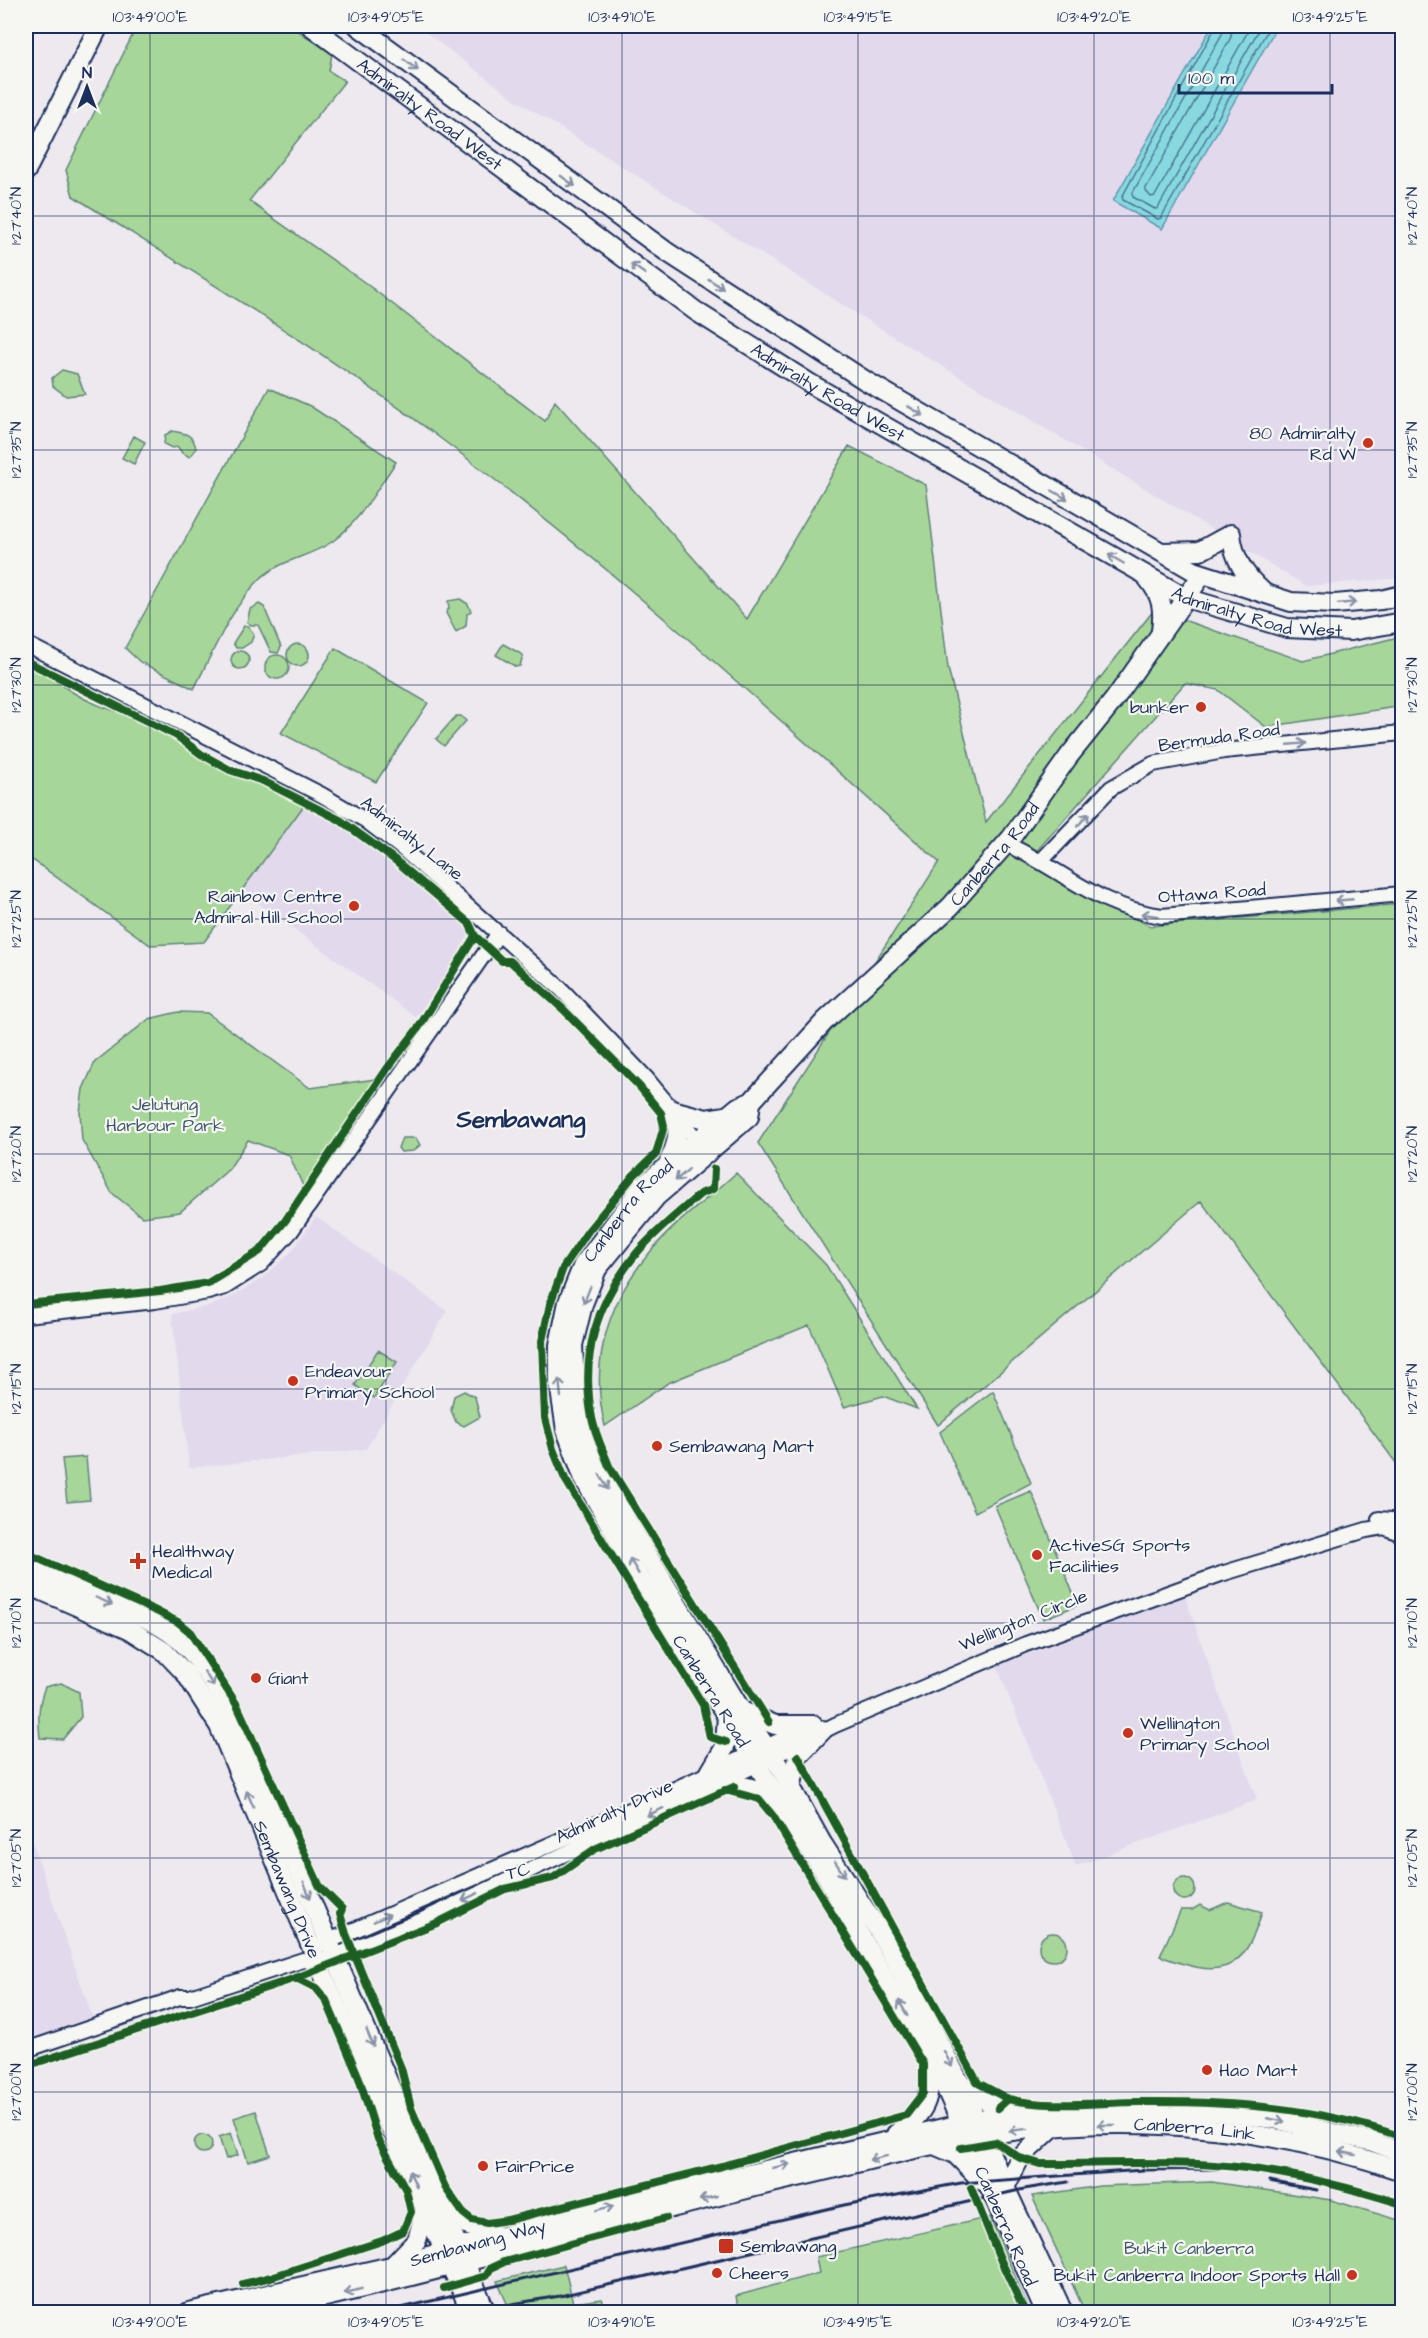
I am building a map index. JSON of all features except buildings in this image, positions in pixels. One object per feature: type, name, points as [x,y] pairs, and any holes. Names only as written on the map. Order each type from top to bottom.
[{"type":"main road","points":[[26,171],[30,155],[99,26]]},
{"type":"main road","name":"Admiralty Road West","points":[[311,26],[697,312],[811,384],[1186,598],[1287,628],[1351,631],[1402,622]]},
{"type":"main road","name":"Admiralty Road West","points":[[358,26],[630,227],[866,381],[1159,552],[1202,575],[1291,602],[1335,604],[1381,600],[1402,595]]},
{"type":"main road","points":[[983,451],[978,461],[978,469],[984,478],[1003,494]]},
{"type":"main road","points":[[1159,552],[1200,551],[1231,534],[1233,550],[1246,576],[1265,594]]},
{"type":"main road","points":[[1145,575],[1161,598],[1164,611],[1161,634]]},
{"type":"main road","name":"Canberra Road","points":[[972,2129],[961,2085],[877,1929],[785,1796],[753,1759],[734,1712],[593,1464],[582,1435],[573,1377],[573,1345],[583,1304],[597,1269],[656,1197],[728,1116],[738,1107],[751,1102],[825,1021],[950,907],[1006,844],[1202,575]]},
{"type":"main road","name":"Canberra Road","points":[[751,1102],[749,1117],[702,1146],[668,1163],[644,1186],[583,1265],[568,1302],[559,1345],[559,1383],[566,1430],[584,1479],[640,1577],[734,1712],[770,1750],[785,1796],[827,1877],[972,2129],[1045,2313]]},
{"type":"main road","points":[[668,1163],[677,1141],[678,1125],[674,1112],[706,1119],[728,1116]]},
{"type":"main road","name":"Sembawang Drive","points":[[26,1568],[157,1624],[180,1641],[198,1662],[234,1719],[319,1954]]},
{"type":"main road","name":"Sembawang Drive","points":[[26,1584],[129,1629],[164,1651],[186,1674],[219,1726],[455,2258],[486,2313]]},
{"type":"main road","points":[[734,1712],[775,1725],[818,1728],[798,1756],[785,1796],[709,1779],[725,1747],[734,1712]]},
{"type":"main road","points":[[888,2139],[916,2120],[929,2098],[931,2059]]},
{"type":"main road","points":[[961,2085],[998,2108],[1019,2115]]},
{"type":"main road","name":"Canberra Link","points":[[972,2129],[1019,2115],[1162,2109],[1218,2112],[1274,2119],[1373,2142],[1402,2153]]},
{"type":"main road","name":"Canberra Link","points":[[972,2129],[1159,2126],[1274,2137],[1356,2155],[1402,2171]]},
{"type":"main road","points":[[934,2145],[955,2154],[996,2187],[1020,2157],[1053,2127]]},
{"type":"main road","name":"Sembawang Way","points":[[189,2313],[391,2266],[455,2258],[502,2238],[631,2201],[888,2139],[972,2129]]},
{"type":"main road","name":"Sembawang Way","points":[[259,2313],[316,2300],[455,2258],[934,2145],[972,2129]]},
{"type":"main road","name":"Canberra Road","points":[[996,2187],[1063,2313]]},
{"type":"main road","points":[[391,2266],[411,2249],[432,2206],[469,2226],[502,2238]]},
{"type":"main road","name":"Sembawang Drive","points":[[455,2258],[471,2313]]},
{"type":"main road","points":[[290,2288],[309,2290],[316,2296],[316,2300]]},
{"type":"street","name":"Admiralty Lane","points":[[26,644],[340,804],[403,849],[499,933],[604,1033],[702,1146]]},
{"type":"street","name":"Bermuda Road","points":[[1041,861],[1111,788],[1153,764],[1224,751],[1402,733]]},
{"type":"street","name":"Ottawa Road","points":[[1006,844],[1041,861],[1107,902],[1134,913],[1162,916],[1402,894]]},
{"type":"street","points":[[26,1315],[195,1296],[225,1287],[261,1264],[291,1231],[499,933]]},
{"type":"street","name":"Wellington Circle","points":[[770,1750],[1024,1638],[1188,1578],[1379,1519],[1402,1521]]},
{"type":"street","name":"Wellington Circle","points":[[818,1728],[1026,1644],[1221,1574],[1375,1527],[1393,1528],[1402,1534]]},
{"type":"street","name":"Admiralty Drive","points":[[26,2050],[180,1996],[190,1997],[319,1954],[770,1750]]},
{"type":"street","name":"Admiralty Drive","points":[[26,2058],[183,2004],[190,1997]]},
{"type":"shaded area","points":[[417,26],[1402,26],[1402,578],[1306,586],[894,337],[516,100]]},
{"type":"shaded area","name":"Rainbow Centre Admiral Hill School","points":[[305,804],[377,849],[468,927],[469,943],[416,1017],[241,891]]},
{"type":"shaded area","name":"Endeavour Primary School","points":[[316,1217],[447,1311],[366,1449],[189,1468],[172,1314],[210,1306],[231,1297],[263,1278],[292,1251]]},
{"type":"shaded area","name":"Wellington Primary School","points":[[1184,1594],[1257,1800],[1076,1866],[997,1666]]},
{"type":"shaded area","points":[[26,1824],[93,2019],[26,2041]]},
{"type":"green space","points":[[137,26],[291,26],[332,54],[329,71],[345,81],[249,201],[364,282],[545,421],[555,401],[747,619],[849,446],[926,485],[948,668],[986,822],[1154,610],[1303,661],[1402,636],[1402,706],[1266,727],[1218,690],[1185,683],[1026,863],[1150,926],[1402,904],[1402,1471],[1201,1201],[938,1425],[758,1143],[939,862],[635,593],[444,441],[353,376],[261,315],[73,196],[66,170]]},
{"type":"green space","points":[[62,370],[77,374],[85,394],[66,396],[53,386],[52,378]]},
{"type":"green space","points":[[269,388],[310,406],[396,462],[368,504],[343,533],[315,551],[268,572],[249,591],[223,631],[194,689],[140,662],[125,648]]},
{"type":"green space","points":[[172,431],[191,437],[196,449],[190,457],[182,453],[178,447],[172,448],[164,444],[165,435]]},
{"type":"green space","points":[[134,436],[145,442],[134,464],[122,458]]},
{"type":"green space","points":[[460,599],[468,604],[471,611],[467,614],[466,626],[456,632],[446,613],[449,608],[448,601]]},
{"type":"green space","points":[[259,604],[264,607],[281,647],[278,653],[271,652],[258,625],[251,625],[247,622],[250,609]]},
{"type":"green space","points":[[244,626],[248,626],[254,634],[251,642],[242,648],[236,648],[233,643]]},
{"type":"green space","points":[[298,644],[306,647],[309,655],[306,663],[298,666],[290,663],[287,655],[290,647]]},
{"type":"green space","points":[[503,644],[523,655],[520,666],[516,667],[496,655]]},
{"type":"green space","points":[[335,648],[428,703],[376,782],[281,733]]},
{"type":"green space","points":[[236,651],[244,651],[249,656],[247,667],[236,669],[231,664],[231,656]]},
{"type":"green space","points":[[277,655],[282,656],[288,662],[288,672],[282,678],[277,679],[272,678],[266,672],[265,667],[266,662],[272,656]]},
{"type":"green space","points":[[26,662],[81,697],[131,716],[305,804],[204,942],[150,945],[26,855]]},
{"type":"green space","points":[[456,716],[461,716],[466,721],[444,746],[436,739]]},
{"type":"green space","name":"Jelutung Harbour Park","points":[[178,1012],[207,1013],[310,1088],[376,1079],[303,1186],[289,1155],[248,1140],[229,1169],[180,1212],[142,1217],[112,1193],[82,1140],[80,1112],[83,1089],[95,1062],[149,1019]]},
{"type":"green space","points":[[402,1138],[416,1138],[420,1145],[413,1151],[401,1152],[398,1148]]},
{"type":"green space","points":[[736,1173],[826,1265],[917,1409],[883,1396],[844,1407],[809,1325],[668,1383],[605,1426],[599,1379],[601,1356],[613,1311],[623,1290],[660,1240]]},
{"type":"green space","points":[[378,1350],[397,1362],[374,1398],[355,1385]]},
{"type":"green space","points":[[464,1391],[475,1397],[480,1417],[464,1426],[456,1422],[451,1410],[454,1396]]},
{"type":"green space","points":[[993,1391],[1031,1483],[975,1512],[940,1432]]},
{"type":"green space","points":[[86,1457],[90,1500],[67,1502],[62,1459]]},
{"type":"green space","name":"ActiveSG Sports Facilities","points":[[1031,1491],[1078,1605],[1043,1619],[995,1506]]},
{"type":"green space","points":[[61,1683],[79,1692],[81,1717],[63,1739],[40,1738],[39,1712],[45,1687]]},
{"type":"green space","points":[[1184,1878],[1192,1881],[1195,1889],[1192,1897],[1184,1900],[1176,1897],[1173,1889],[1176,1881]]},
{"type":"green space","points":[[1228,1902],[1262,1912],[1255,1933],[1237,1960],[1213,1969],[1160,1956],[1181,1910],[1192,1910],[1200,1905],[1210,1910]]},
{"type":"green space","points":[[1053,1933],[1063,1937],[1067,1947],[1063,1957],[1053,1961],[1043,1957],[1039,1947],[1043,1937]]},
{"type":"green space","points":[[256,2111],[270,2155],[248,2162],[234,2118]]},
{"type":"green space","points":[[231,2133],[238,2155],[226,2159],[219,2137]]},
{"type":"green space","points":[[203,2135],[209,2138],[212,2144],[209,2150],[203,2153],[197,2150],[194,2144],[197,2138]]},
{"type":"green space","name":"Bukit Canberra","points":[[1212,2182],[1331,2200],[1402,2221],[1402,2312],[1085,2312],[1032,2196],[1100,2186]]},
{"type":"green space","points":[[990,2217],[1030,2312],[739,2312],[736,2296],[819,2273],[816,2257]]},
{"type":"green space","points":[[564,2265],[573,2303],[602,2299],[608,2312],[511,2312],[497,2281]]},
{"type":"water","points":[[1212,26],[1277,26],[1162,229],[1113,201]]},
{"type":"railway","points":[[384,2312],[844,2205],[961,2183],[1143,2170],[1230,2169],[1292,2175],[1358,2191],[1402,2206]]},
{"type":"railway","points":[[1269,2181],[1316,2190]]},
{"type":"railway","points":[[464,2312],[560,2296],[1024,2189],[1068,2182]]},
{"type":"cycle path","points":[[26,661],[177,736],[201,754],[230,770],[263,781],[340,820],[395,860],[469,923],[475,936],[502,961],[510,961],[564,1010],[639,1086],[661,1113],[664,1126],[656,1154],[633,1176],[588,1231],[563,1268],[550,1304],[542,1341],[545,1418],[553,1449],[565,1479],[703,1705],[710,1737],[726,1742]]},
{"type":"cycle path","points":[[26,1304],[160,1291],[208,1283],[260,1251],[285,1221],[387,1069],[419,1027],[475,936]]},
{"type":"cycle path","points":[[714,1169],[713,1189],[700,1194],[651,1238],[636,1254],[611,1291],[594,1331],[588,1373],[589,1395],[593,1424],[609,1466],[769,1722]]},
{"type":"cycle path","points":[[26,1553],[156,1611],[178,1622],[190,1632],[237,1705],[320,1887],[342,1909],[340,1914],[346,1934],[401,2068],[411,2108],[445,2187],[463,2213],[472,2220],[487,2223],[508,2220],[722,2166],[906,2115],[923,2093],[923,2064],[773,1816],[759,1799],[725,1790]]},
{"type":"cycle path","points":[[798,1756],[978,2083],[1008,2099],[998,2108]]},
{"type":"cycle path","name":"TC","points":[[26,2066],[296,1978],[437,1923],[505,1889],[553,1878],[595,1849],[734,1787]]},
{"type":"cycle path","points":[[243,2284],[382,2241],[403,2231],[411,2212],[406,2190],[378,2139],[359,2078],[326,2000],[316,1988],[296,1978]]},
{"type":"cycle path","points":[[1008,2099],[1041,2104],[1173,2102],[1273,2108],[1338,2119],[1402,2137]]},
{"type":"cycle path","points":[[961,2148],[996,2142],[1020,2158],[1040,2164],[1170,2163],[1262,2170],[1356,2190],[1402,2204]]},
{"type":"cycle path","points":[[971,2188],[1025,2312]]},
{"type":"cycle path","points":[[444,2288],[486,2276],[491,2268],[504,2262],[666,2218]]},
{"type":"place","name":"80 Admiralty Rd W","points":[[1368,443]]},
{"type":"place","name":"bunker","points":[[1201,707]]},
{"type":"place","name":"Rainbow Centre Admiral Hill School","points":[[354,906]]},
{"type":"place","name":"Endeavour Primary School","points":[[293,1381]]},
{"type":"place","name":"Sembawang Mart","points":[[657,1446]]},
{"type":"place","name":"ActiveSG Sports Facilities","points":[[1037,1555]]},
{"type":"place","name":"Healthway Medical","points":[[138,1561]]},
{"type":"place","name":"Giant","points":[[256,1678]]},
{"type":"place","name":"Wellington Primary School","points":[[1128,1733]]},
{"type":"place","name":"Hao Mart","points":[[1207,2070]]},
{"type":"place","name":"FairPrice","points":[[483,2166]]},
{"type":"place","name":"Sembawang","points":[[726,2246]]},
{"type":"place","name":"Cheers","points":[[717,2273]]},
{"type":"place","name":"Bukit Canberra Indoor Sports Hall","points":[[1352,2275]]},
{"type":"district","name":"Sembawang","points":[[521,1119]]}]
